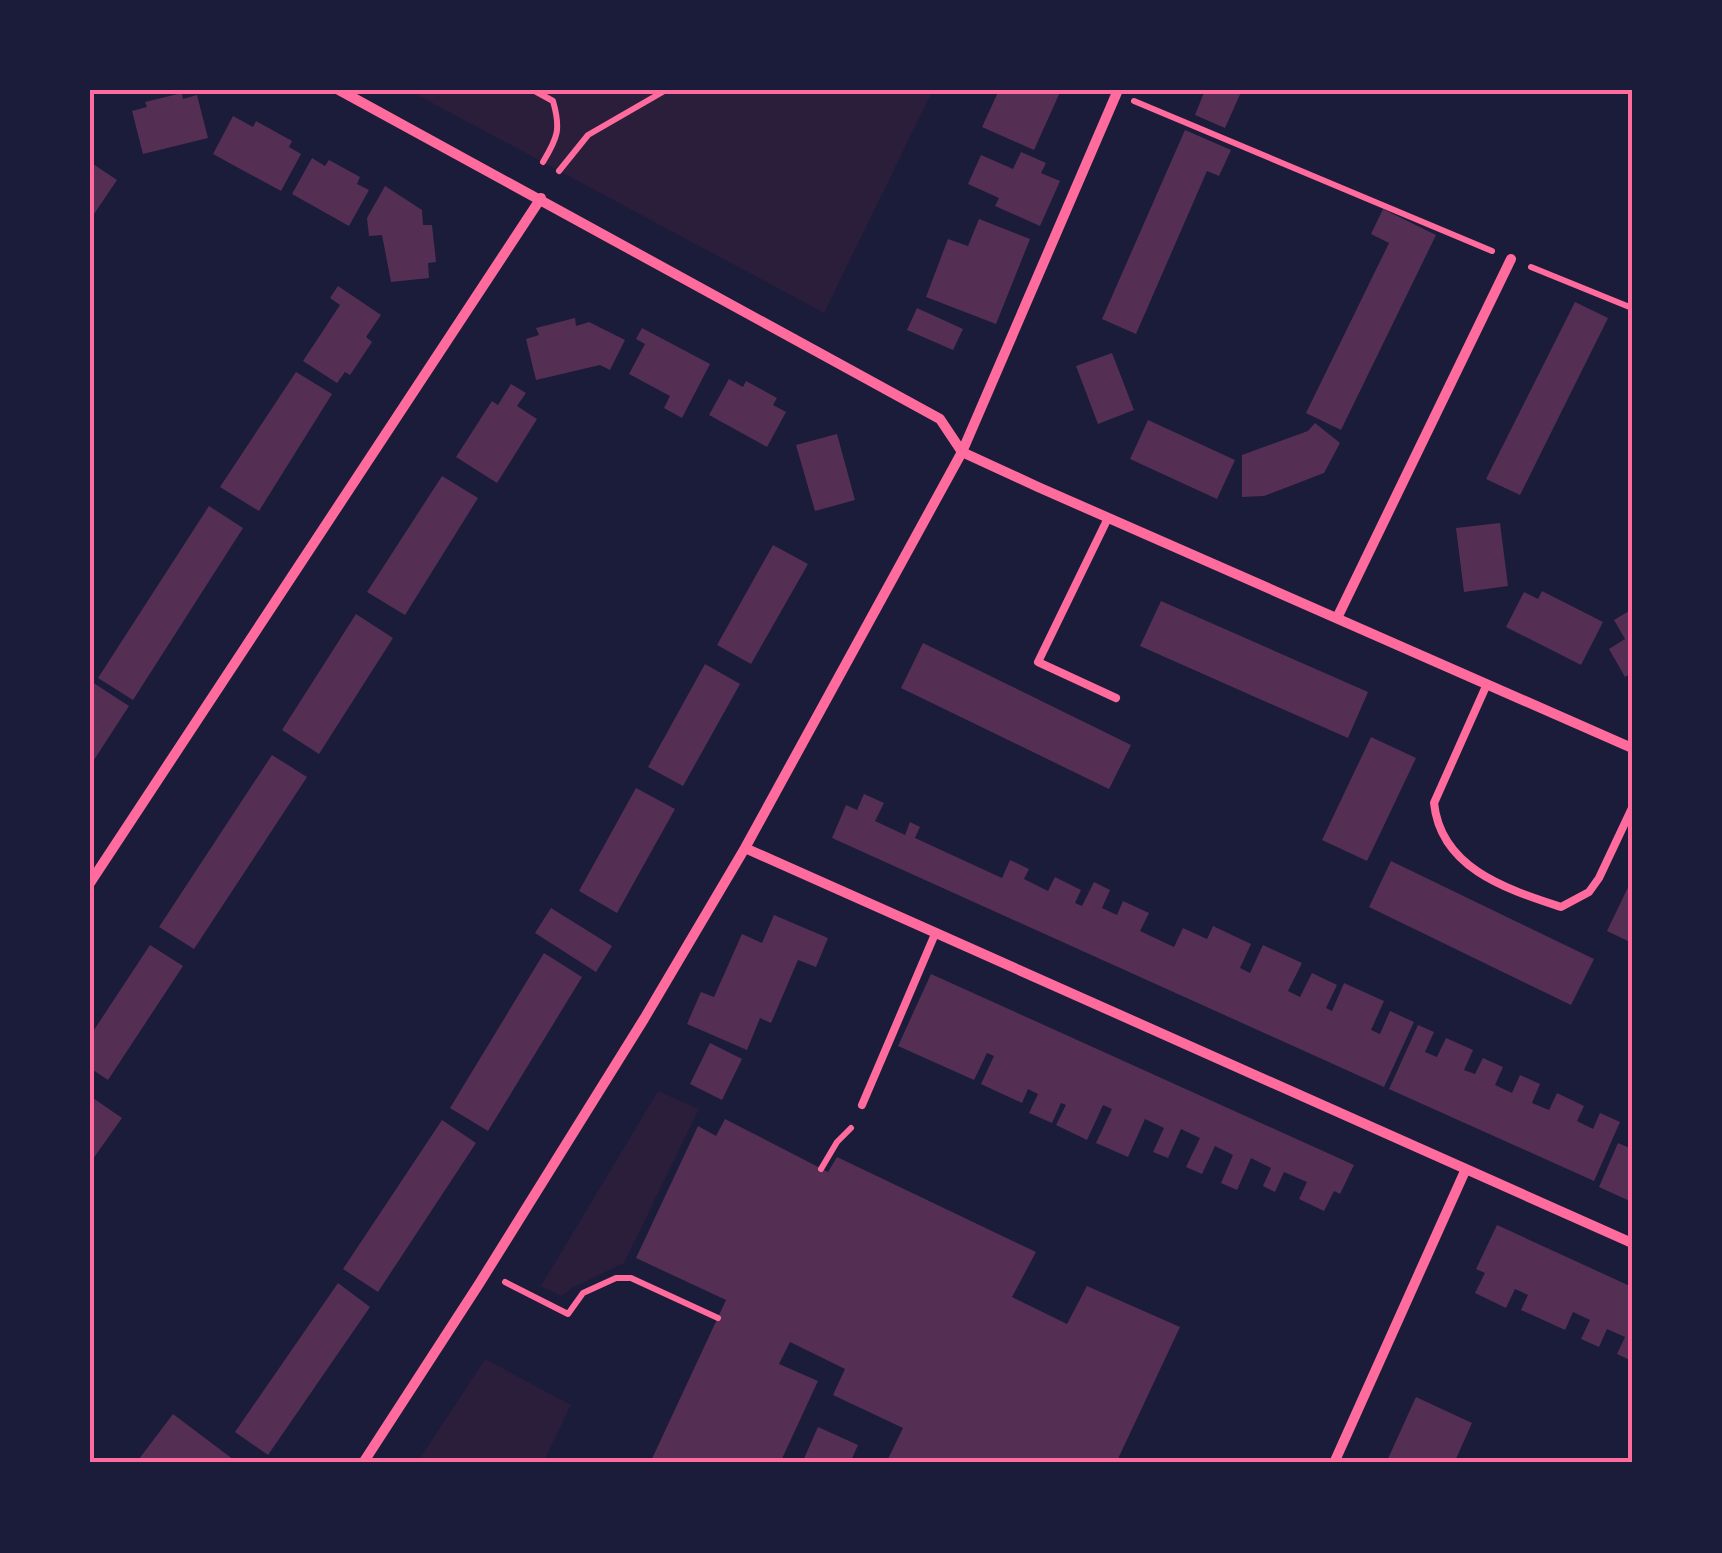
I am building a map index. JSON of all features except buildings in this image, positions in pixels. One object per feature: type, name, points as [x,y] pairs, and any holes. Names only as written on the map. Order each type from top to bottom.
[{"type":"street","points":[[339,90],[940,418],[962,452],[1632,748]]},
{"type":"street","points":[[363,1463],[644,1019],[745,848],[962,452],[1115,91]]},
{"type":"street","points":[[90,882],[541,198]]},
{"type":"street","points":[[1336,618],[1512,259]]},
{"type":"street","points":[[745,848],[1632,1244]]},
{"type":"street","points":[[1334,1463],[1465,1171]]},
{"type":"lane","points":[[1108,518],[1038,662],[1116,698]]},
{"type":"lane","points":[[1487,684],[1434,804],[1436,823],[1451,850],[1496,882],[1561,907],[1589,892],[1632,808]]},
{"type":"lane","points":[[862,1105],[935,934]]},
{"type":"path","points":[[533,90],[552,101],[560,123],[543,162]]},
{"type":"path","points":[[559,171],[588,135],[666,90]]},
{"type":"path","points":[[1115,91],[1632,308]]},
{"type":"path","points":[[822,1170],[837,1142],[850,1128]]},
{"type":"path","points":[[486,1273],[568,1314],[583,1293],[616,1278],[630,1278],[718,1318]]},
{"type":"shaded area","points":[[408,90],[933,90],[824,313]]},
{"type":"shaded area","points":[[658,1091],[699,1109],[624,1263],[562,1296],[541,1286]]},
{"type":"shaded area","points":[[485,1359],[571,1405],[543,1463],[417,1463]]}]
